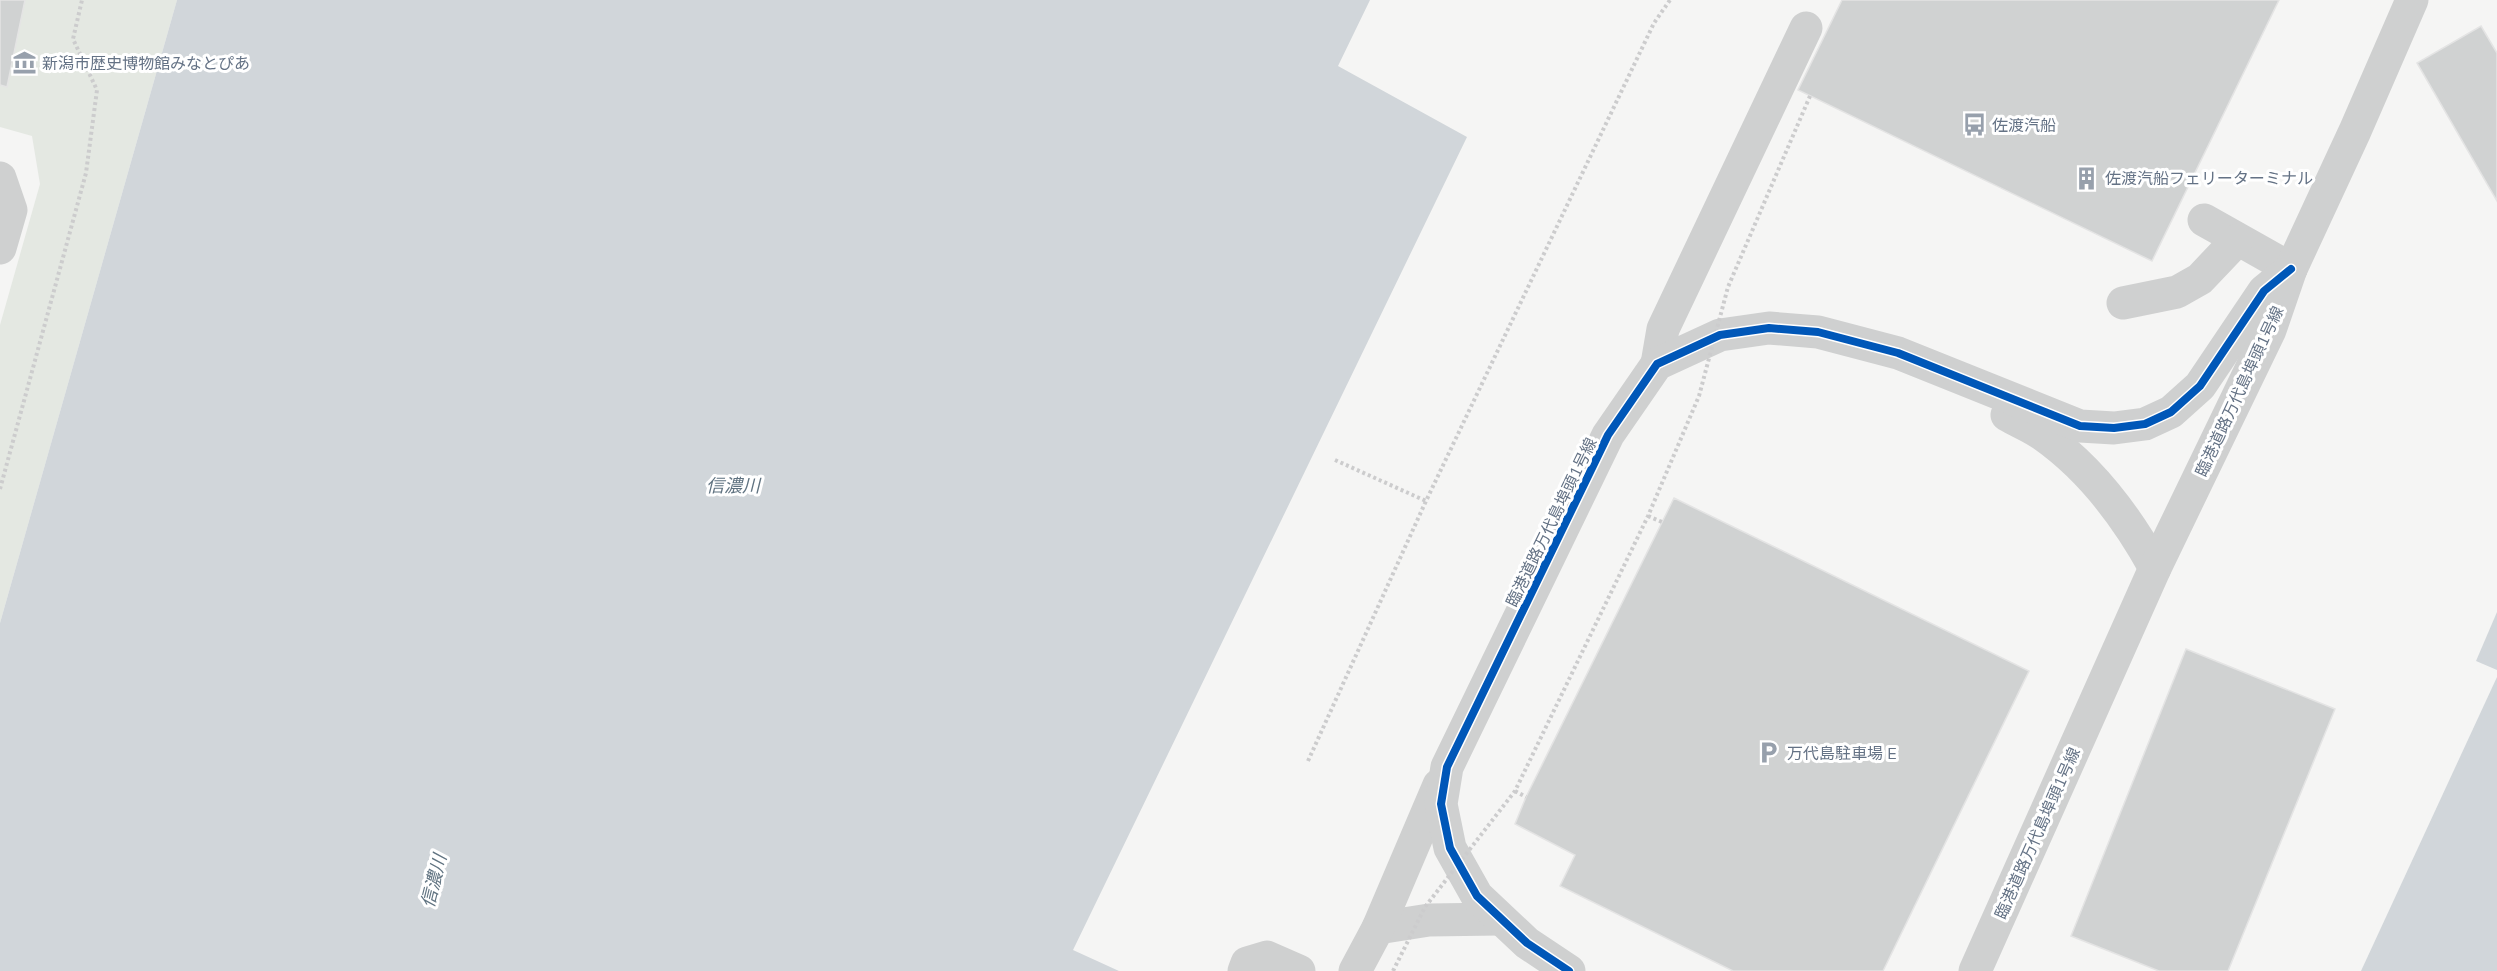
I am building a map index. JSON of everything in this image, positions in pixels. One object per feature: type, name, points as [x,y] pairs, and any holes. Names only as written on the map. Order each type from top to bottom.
[{"type":"street","points":[[2204,220],[2291,269],[2412,0]]},
{"type":"street","points":[[1657,364],[1663,329],[1806,28]]},
{"type":"street","points":[[0,178],[11,210],[0,248]]},
{"type":"street","points":[[2123,303],[2177,292],[2200,279],[2236,240]]},
{"type":"street","name":"臨港道路万代島埠頭1号線","points":[[1569,971],[1527,944],[1477,896],[1450,848],[1442,804],[1447,767],[1608,435],[1657,364],[1720,335],[1769,328],[1818,332],[1898,353],[2080,426],[2114,428],[2145,424],[2171,412],[2200,386],[2264,291],[2291,269]]},
{"type":"street","name":"臨港道路万代島埠頭1号線","points":[[1975,971],[2155,568],[2270,330],[2291,269]]},
{"type":"street","points":[[1946,374],[1995,409],[2043,435],[2082,469],[2137,535],[2155,568]]},
{"type":"street","points":[[1355,971],[1378,928],[1447,767]]},
{"type":"street","points":[[1378,928],[1429,920],[1499,919]]},
{"type":"street","points":[[1244,971],[1247,963],[1268,957],[1299,971]]},
{"type":"path","points":[[0,489],[86,173],[98,90],[73,39],[82,0]]},
{"type":"path","points":[[1308,761],[1426,501],[1654,23],[1670,0]]},
{"type":"path","points":[[1394,971],[1425,907],[1515,790],[1648,516],[1699,396],[1728,287],[1810,96]]},
{"type":"path","points":[[1335,460],[1426,501]]},
{"type":"path","points":[[1648,516],[1662,522]]},
{"type":"path","points":[[1515,790],[1526,797]]},
{"type":"shaded area","points":[[0,0],[177,0],[0,623],[0,325],[40,184],[32,136],[0,127]]},
{"type":"water","name":"信濃川","points":[[177,0],[1370,0],[1338,66],[1467,137],[1073,950],[1119,971],[0,971],[0,623]]},
{"type":"water","points":[[2497,612],[2497,670],[2476,661]]},
{"type":"water","points":[[2497,677],[2497,971],[2361,971]]},
{"type":"building","points":[[0,0],[25,0],[7,87],[0,85]]},
{"type":"building","name":"佐渡汽船フェリーターミナル","points":[[1842,0],[2279,0],[2152,261],[1798,90]]},
{"type":"building","points":[[2481,26],[2497,53],[2497,201],[2417,63]]},
{"type":"building","name":"万代島駐車場 E","points":[[1674,498],[2029,671],[1883,971],[1733,971],[1560,886],[1575,855],[1515,824],[1526,797]]},
{"type":"building","points":[[2186,649],[2335,709],[2228,971],[2159,971],[2071,936]]},
{"type":"cycle path","points":[[1569,971],[1527,943],[1477,896],[1450,848],[1441,804],[1447,767],[1608,435],[1657,364],[1720,335],[1769,328],[1818,332],[1898,353],[2080,426],[2114,428],[2145,424],[2171,412],[2200,386],[2264,291],[2291,269]]},
{"type":"place","name":"新潟市歴史博物館みなとぴあ","points":[[24,63]]},
{"type":"place","name":"佐渡汽船","points":[[1974,125]]},
{"type":"place","name":"佐渡汽船フェリーターミナル","points":[[2087,178]]},
{"type":"place","name":"万代島駐車場 E","points":[[1769,753]]}]
